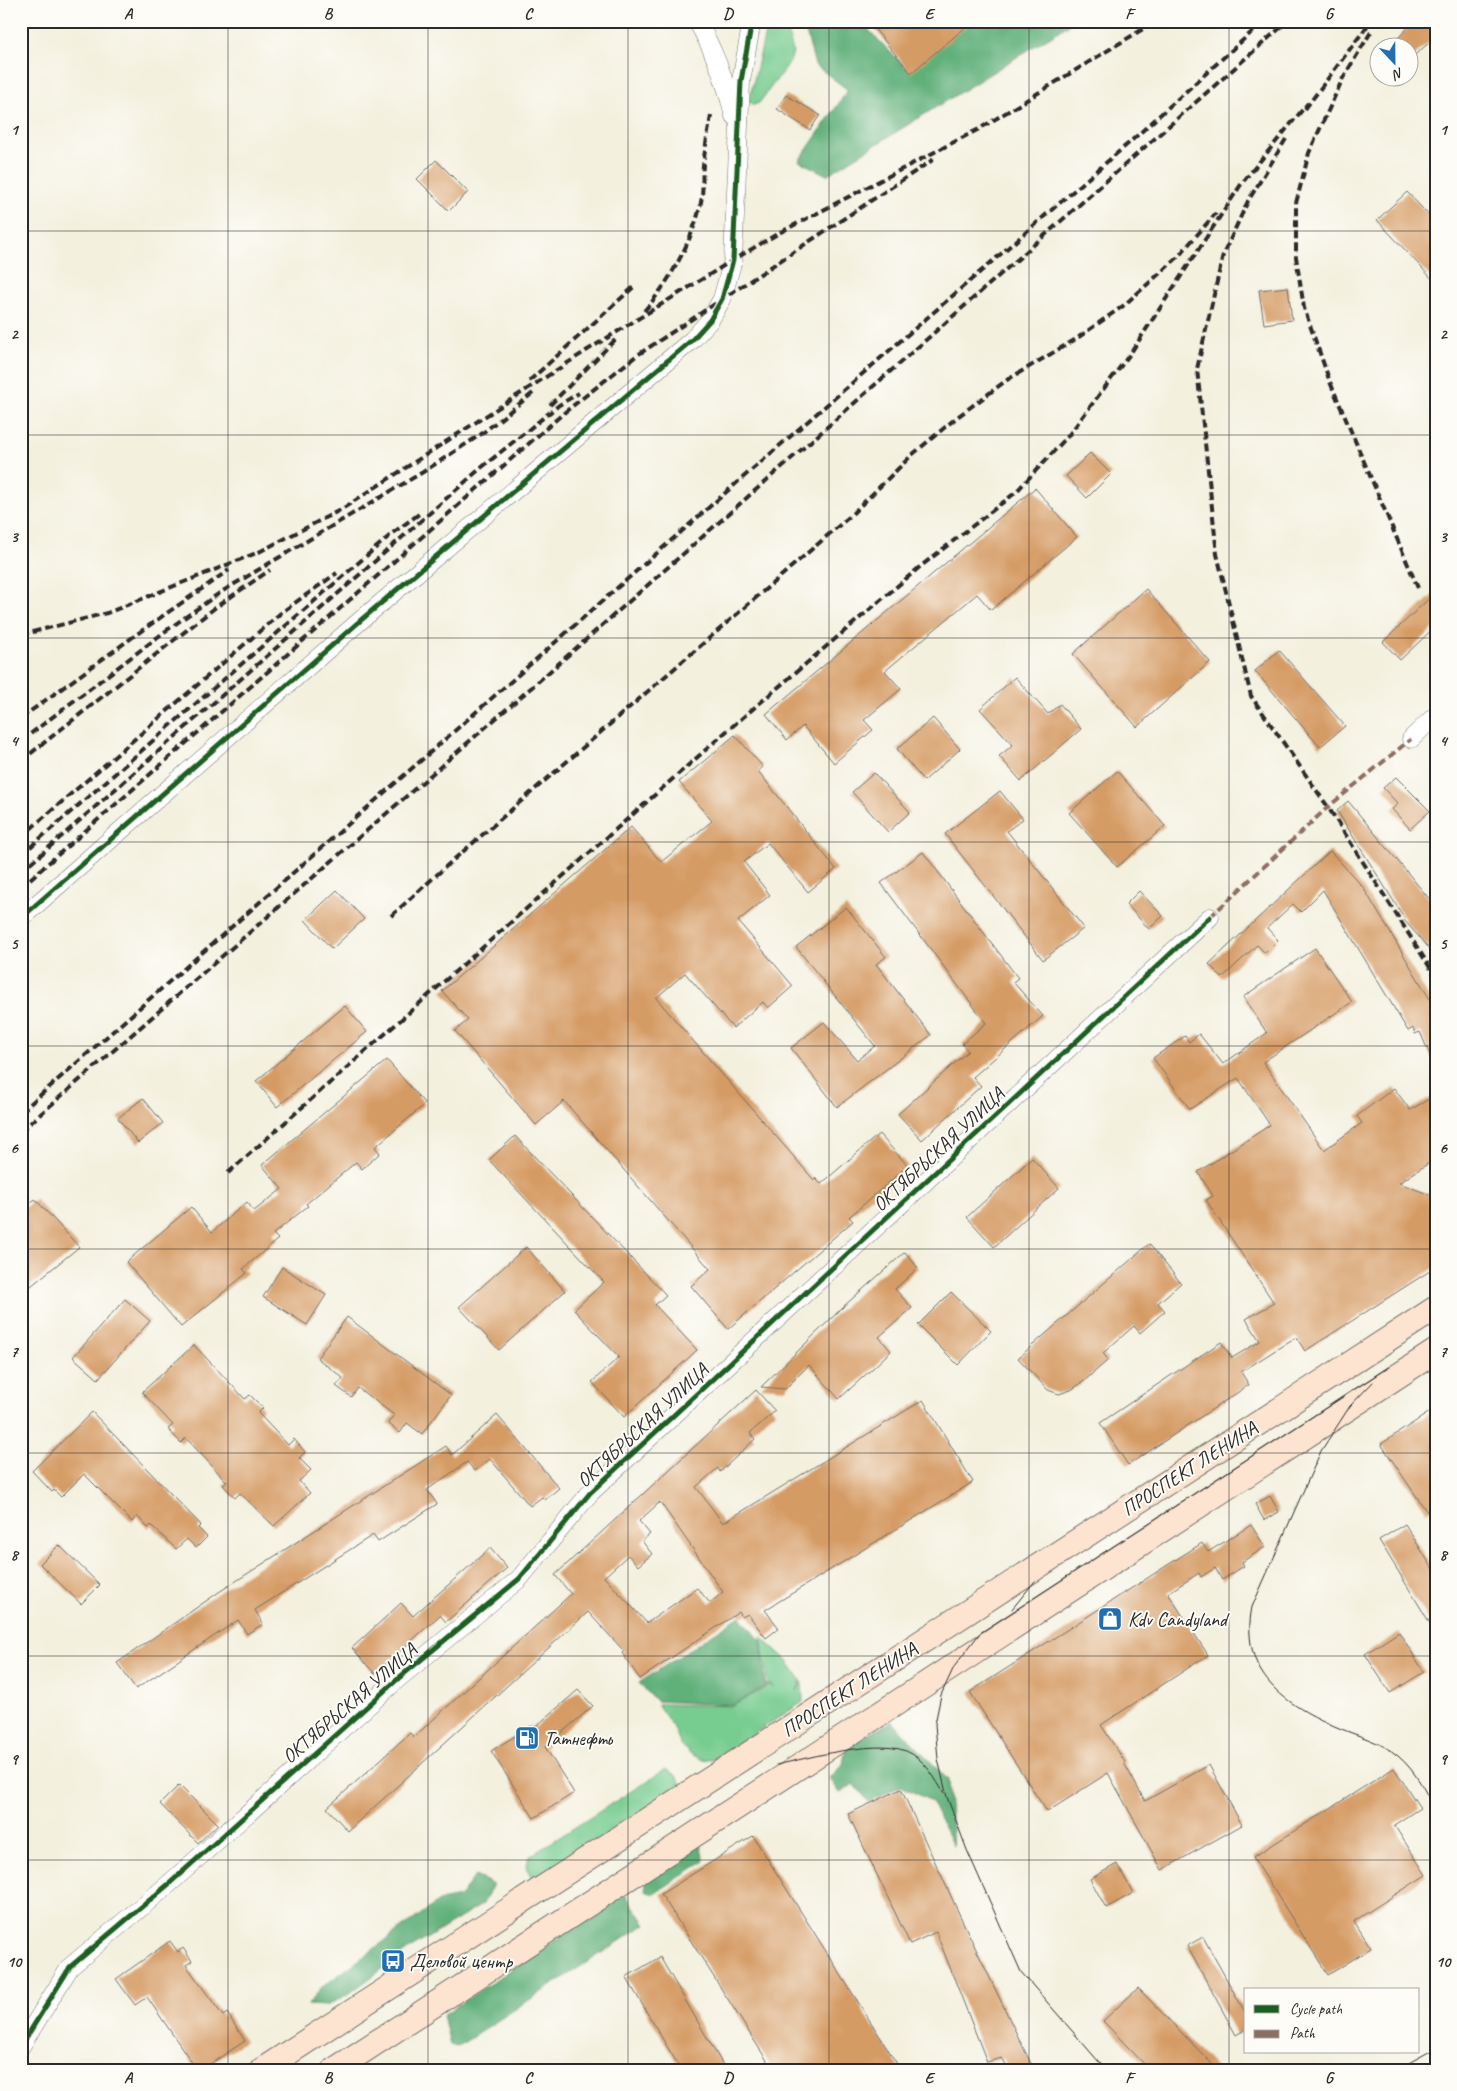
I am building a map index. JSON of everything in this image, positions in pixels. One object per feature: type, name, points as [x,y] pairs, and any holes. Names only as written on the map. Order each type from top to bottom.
[{"type":"main road","name":"ПРОСПЕКТ ЛЕНИНА","points":[[262,2070],[1436,1308]]},
{"type":"main road","name":"ПРОСПЕКТ ЛЕНИНА","points":[[334,2070],[1436,1351]]},
{"type":"street","points":[[697,21],[721,68],[738,136]]},
{"type":"street","points":[[21,918],[361,620],[698,334],[710,320],[722,299],[733,260],[741,80],[752,21]]},
{"type":"street","points":[[1411,739],[1436,715]]},
{"type":"street","name":"ОКТЯБРЬСКАЯ УЛИЦА","points":[[21,2046],[70,1966],[170,1883],[400,1677],[518,1579],[590,1493],[1210,917]]},
{"type":"green space","points":[[768,21],[786,21],[793,52],[790,62],[759,103],[753,105],[749,101]]},
{"type":"green space","points":[[803,21],[860,21],[906,68],[965,21],[1075,21],[827,175],[799,161],[848,90],[815,65]]},
{"type":"green space","points":[[740,1616],[761,1641],[766,1686],[733,1705],[656,1701],[639,1683]]},
{"type":"green space","points":[[761,1637],[789,1662],[801,1680],[797,1691],[802,1681],[803,1702],[713,1760],[701,1759],[687,1752],[681,1745],[674,1728],[657,1704],[732,1706],[767,1687],[767,1684],[774,1688],[768,1683]]},
{"type":"green space","points":[[892,1721],[948,1780],[953,1846],[931,1801],[901,1786],[869,1802],[854,1784],[840,1793],[830,1778],[843,1764],[846,1747]]},
{"type":"green space","points":[[666,1769],[678,1777],[682,1788],[542,1880],[532,1878],[526,1867],[530,1856]]},
{"type":"green space","points":[[700,1844],[704,1861],[654,1894],[645,1891],[647,1877]]},
{"type":"green space","points":[[475,1876],[493,1884],[483,1904],[408,1950],[350,1993],[326,2006],[308,2005],[321,1988],[439,1901],[460,1897]]},
{"type":"green space","points":[[625,1894],[646,1924],[457,2047],[450,2045],[443,2015]]},
{"type":"building","points":[[868,21],[973,21],[911,73]]},
{"type":"building","points":[[1414,21],[1436,21],[1436,37],[1420,51],[1420,38],[1398,38]]},
{"type":"building","points":[[786,95],[820,115],[810,130],[777,109]]},
{"type":"building","points":[[436,160],[468,192],[449,211],[417,179]]},
{"type":"building","points":[[1407,192],[1436,223],[1436,283],[1377,220]]},
{"type":"building","points":[[1288,287],[1292,320],[1264,324],[1259,290]]},
{"type":"building","points":[[1090,453],[1111,474],[1087,498],[1066,476]]},
{"type":"building","points":[[1035,488],[1077,537],[991,610],[977,594],[885,671],[901,689],[864,720],[873,730],[834,763],[803,726],[787,740],[766,714]]},
{"type":"building","points":[[1146,589],[1210,662],[1137,727],[1073,654]]},
{"type":"building","points":[[1436,592],[1436,626],[1400,660],[1383,642]]},
{"type":"building","points":[[1279,650],[1345,726],[1320,747],[1255,671]]},
{"type":"building","points":[[1015,677],[1048,714],[1060,704],[1081,729],[1021,781],[999,756],[1013,745],[980,709]]},
{"type":"building","points":[[933,718],[960,749],[924,781],[897,749]]},
{"type":"building","points":[[735,735],[763,767],[758,771],[836,869],[808,892],[768,843],[744,862],[770,895],[738,921],[793,986],[768,1008],[763,1002],[733,1028],[685,973],[656,998],[814,1180],[815,1178],[821,1184],[879,1134],[908,1166],[849,1217],[853,1221],[728,1329],[691,1286],[710,1269],[564,1101],[536,1125],[455,1031],[468,1020],[442,991],[631,827],[661,862],[712,821],[679,782]]},
{"type":"building","points":[[1117,771],[1165,826],[1117,867],[1069,813]]},
{"type":"building","points":[[874,773],[910,812],[888,832],[852,792]]},
{"type":"building","points":[[1396,777],[1430,811],[1410,829],[1392,809],[1398,804],[1383,788]]},
{"type":"building","points":[[1000,791],[1023,819],[1007,831],[1084,928],[1043,960],[945,834]]},
{"type":"building","points":[[1348,801],[1436,907],[1436,956],[1404,920],[1337,811]]},
{"type":"building","points":[[1330,851],[1363,887],[1434,1006],[1436,1012],[1436,1069],[1420,1032],[1415,1034],[1413,1028],[1408,1031],[1323,890],[1301,912],[1293,904],[1267,928],[1278,940],[1265,953],[1257,945],[1222,978],[1209,964]]},
{"type":"building","points":[[923,852],[1018,978],[1013,982],[1043,1016],[973,1077],[981,1086],[922,1140],[898,1114],[968,1051],[962,1044],[986,1023],[881,883]]},
{"type":"building","points":[[337,890],[364,919],[332,949],[305,920]]},
{"type":"building","points":[[1139,891],[1163,916],[1149,929],[1126,904]]},
{"type":"building","points":[[846,907],[886,957],[876,964],[931,1035],[837,1107],[791,1048],[824,1022],[857,1060],[875,1046],[796,947]]},
{"type":"building","points":[[1315,948],[1352,1002],[1263,1062],[1324,1150],[1362,1123],[1357,1116],[1394,1088],[1410,1110],[1436,1095],[1436,1158],[1399,1183],[1436,1197],[1436,1267],[1305,1351],[1296,1337],[1241,1372],[1249,1385],[1128,1465],[1100,1423],[1221,1342],[1232,1358],[1260,1341],[1246,1319],[1274,1303],[1206,1200],[1213,1196],[1198,1172],[1270,1125],[1238,1078],[1190,1109],[1153,1058],[1185,1036],[1189,1042],[1199,1034],[1223,1064],[1267,1033],[1243,997]]},
{"type":"building","points":[[345,1006],[367,1032],[277,1107],[256,1081]]},
{"type":"building","points":[[387,1060],[425,1104],[375,1147],[380,1153],[362,1169],[356,1162],[306,1204],[308,1206],[273,1234],[278,1239],[243,1269],[247,1273],[181,1327],[126,1262],[191,1207],[212,1232],[247,1202],[254,1211],[282,1189],[262,1165]]},
{"type":"building","points":[[143,1098],[163,1123],[138,1143],[118,1118]]},
{"type":"building","points":[[515,1136],[666,1295],[655,1305],[697,1350],[624,1417],[592,1382],[619,1357],[574,1310],[604,1282],[489,1160]]},
{"type":"building","points":[[1032,1158],[1059,1188],[994,1247],[967,1217]]},
{"type":"building","points":[[35,1199],[79,1247],[21,1294],[21,1211]]},
{"type":"building","points":[[1149,1244],[1181,1283],[1158,1303],[1165,1311],[1140,1333],[1134,1326],[1103,1353],[1108,1360],[1083,1382],[1071,1390],[1059,1394],[1048,1390],[1018,1358]]},
{"type":"building","points":[[526,1247],[565,1291],[499,1350],[459,1307]]},
{"type":"building","points":[[905,1252],[918,1268],[895,1289],[912,1308],[879,1337],[891,1351],[873,1368],[839,1399],[809,1365],[785,1389],[761,1387],[844,1306]]},
{"type":"building","points":[[282,1267],[326,1295],[307,1325],[263,1297]]},
{"type":"building","points":[[951,1292],[991,1331],[958,1365],[918,1325]]},
{"type":"building","points":[[125,1299],[150,1321],[98,1379],[73,1357]]},
{"type":"building","points":[[347,1317],[451,1395],[422,1434],[407,1423],[400,1433],[388,1423],[394,1415],[358,1388],[351,1397],[336,1386],[343,1378],[317,1358]]},
{"type":"building","points":[[194,1345],[245,1399],[250,1395],[263,1408],[258,1413],[288,1445],[294,1439],[305,1452],[299,1458],[311,1470],[299,1481],[310,1493],[274,1526],[240,1493],[235,1498],[223,1485],[227,1482],[186,1438],[181,1443],[168,1429],[173,1425],[142,1392]]},
{"type":"building","points":[[756,1390],[775,1411],[750,1433],[755,1439],[720,1472],[718,1468],[696,1487],[723,1523],[923,1400],[973,1482],[765,1610],[779,1628],[766,1638],[748,1614],[742,1617],[739,1612],[640,1679],[622,1653],[624,1651],[588,1612],[348,1831],[327,1808],[410,1733],[414,1737],[571,1594],[555,1575]],"holes":[[[660,1502],[723,1592],[710,1603],[697,1588],[647,1623],[604,1577],[628,1555],[638,1566],[652,1554],[642,1541],[650,1534],[639,1521]]]},
{"type":"building","points":[[1436,1408],[1436,1507],[1427,1512],[1381,1444]]},
{"type":"building","points":[[92,1412],[201,1525],[198,1528],[207,1537],[196,1548],[187,1539],[176,1549],[151,1525],[148,1528],[137,1516],[132,1522],[84,1474],[61,1497],[54,1490],[52,1492],[32,1471]]},
{"type":"building","points":[[497,1415],[559,1488],[545,1500],[542,1497],[530,1506],[490,1459],[475,1471],[467,1462],[427,1490],[437,1504],[378,1542],[373,1535],[255,1610],[263,1624],[247,1634],[238,1620],[136,1689],[117,1663],[219,1592],[446,1446],[452,1455]]},
{"type":"building","points":[[1270,1496],[1279,1512],[1264,1520],[1255,1504]]},
{"type":"building","points":[[1405,1524],[1436,1574],[1436,1633],[1379,1540]]},
{"type":"building","points":[[1251,1525],[1265,1547],[1242,1562],[1244,1566],[1222,1580],[1215,1568],[1201,1577],[1199,1573],[1168,1593],[1208,1655],[1101,1725],[1125,1762],[1145,1801],[1209,1765],[1242,1825],[1162,1870],[1108,1773],[1047,1812],[970,1692],[1202,1543],[1208,1552]]},
{"type":"building","points":[[59,1545],[100,1585],[81,1604],[40,1564]]},
{"type":"building","points":[[490,1548],[507,1568],[446,1622],[440,1615],[375,1674],[352,1648],[401,1603],[413,1616]]},
{"type":"building","points":[[1399,1632],[1424,1672],[1390,1693],[1365,1654]]},
{"type":"building","points":[[578,1690],[593,1706],[545,1747],[574,1793],[534,1818],[491,1751],[531,1726],[533,1729]]},
{"type":"building","points":[[1394,1768],[1420,1808],[1394,1825],[1426,1875],[1354,1921],[1371,1948],[1328,1975],[1253,1857]]},
{"type":"building","points":[[179,1785],[218,1824],[198,1843],[160,1804]]},
{"type":"building","points":[[901,1789],[1034,2070],[1008,2070],[1002,2058],[987,2062],[936,1932],[910,1944],[848,1814]]},
{"type":"building","points":[[753,1836],[901,2070],[773,2070],[661,1894]]},
{"type":"building","points":[[1117,1864],[1133,1893],[1106,1908],[1090,1879]]},
{"type":"building","points":[[1203,1937],[1244,2010],[1244,2030],[1236,2035],[1187,1946]]},
{"type":"building","points":[[170,1941],[178,1952],[183,1948],[192,1961],[186,1965],[223,2016],[227,2013],[245,2041],[201,2070],[197,2070],[147,1997],[135,2005],[116,1979]]},
{"type":"building","points":[[660,1957],[726,2070],[681,2070],[626,1977]]},
{"type":"building","points":[[1138,1988],[1218,2070],[1150,2070],[1103,2021]]},
{"type":"tram line","points":[[1106,2070],[1021,1972],[967,1850],[947,1797],[938,1759],[935,1724],[941,1695],[954,1667],[980,1633],[1390,1366]]},
{"type":"tram line","points":[[1373,1382],[1350,1406],[1321,1451],[1252,1607],[1250,1630],[1253,1651],[1260,1669],[1270,1684],[1284,1697],[1319,1719],[1377,1743],[1398,1756],[1415,1775],[1436,1813]]},
{"type":"tram line","points":[[1012,1609],[1035,1581]]},
{"type":"tram line","points":[[776,1765],[846,1750],[884,1747],[899,1749],[912,1754],[922,1762],[944,1793]]},
{"type":"tram line","points":[[1396,2070],[1436,2048]]},
{"type":"railway","points":[[21,635],[107,613],[259,552],[342,509],[586,351],[733,260],[779,233],[979,129],[1156,21]]},
{"type":"railway","points":[[21,1112],[740,480],[1130,142],[1264,21]]},
{"type":"railway","points":[[21,1131],[532,687],[1288,21]]},
{"type":"railway","points":[[1305,109],[1371,21]]},
{"type":"railway","points":[[1371,32],[1343,78],[1309,153],[1296,203],[1296,257],[1304,308],[1330,382],[1418,588]]},
{"type":"railway","points":[[228,1173],[728,730],[921,566],[1015,493],[1068,436],[1130,354],[1242,183],[1308,103]]},
{"type":"railway","points":[[644,311],[672,273],[694,226],[702,196],[703,165],[711,116]]},
{"type":"railway","points":[[1286,139],[1248,201],[1223,255],[1197,369],[1217,554],[1251,696],[1328,807],[1436,977]]},
{"type":"railway","points":[[21,887],[565,412],[636,356],[934,159]]},
{"type":"railway","points":[[391,916],[849,517],[913,454],[956,418],[1007,380],[1076,339],[1123,306],[1177,258],[1216,213]]},
{"type":"railway","points":[[529,381],[636,285]]},
{"type":"railway","points":[[550,405],[617,338]]},
{"type":"railway","points":[[21,741],[167,630],[221,592],[423,472],[480,435],[533,393]]},
{"type":"railway","points":[[21,872],[481,468],[559,405],[579,393]]},
{"type":"railway","points":[[21,855],[394,532],[419,514]]},
{"type":"railway","points":[[21,718],[229,570]]},
{"type":"railway","points":[[21,761],[216,607],[270,570]]},
{"type":"railway","points":[[21,837],[282,612],[337,573]]},
{"type":"marked path","points":[[1210,917],[1328,807],[1411,739]]},
{"type":"cycle path","points":[[21,918],[361,620],[692,340],[710,320],[722,299],[733,260],[741,81],[752,21]]},
{"type":"cycle path","points":[[21,2046],[70,1967],[170,1883],[400,1677],[519,1579],[590,1493],[1210,917]]},
{"type":"place","name":"Kdv Candyland","points":[[1110,1619]]},
{"type":"place","name":"Татнефть","points":[[527,1738]]},
{"type":"place","name":"Деловой центр","points":[[393,1961]]}]
